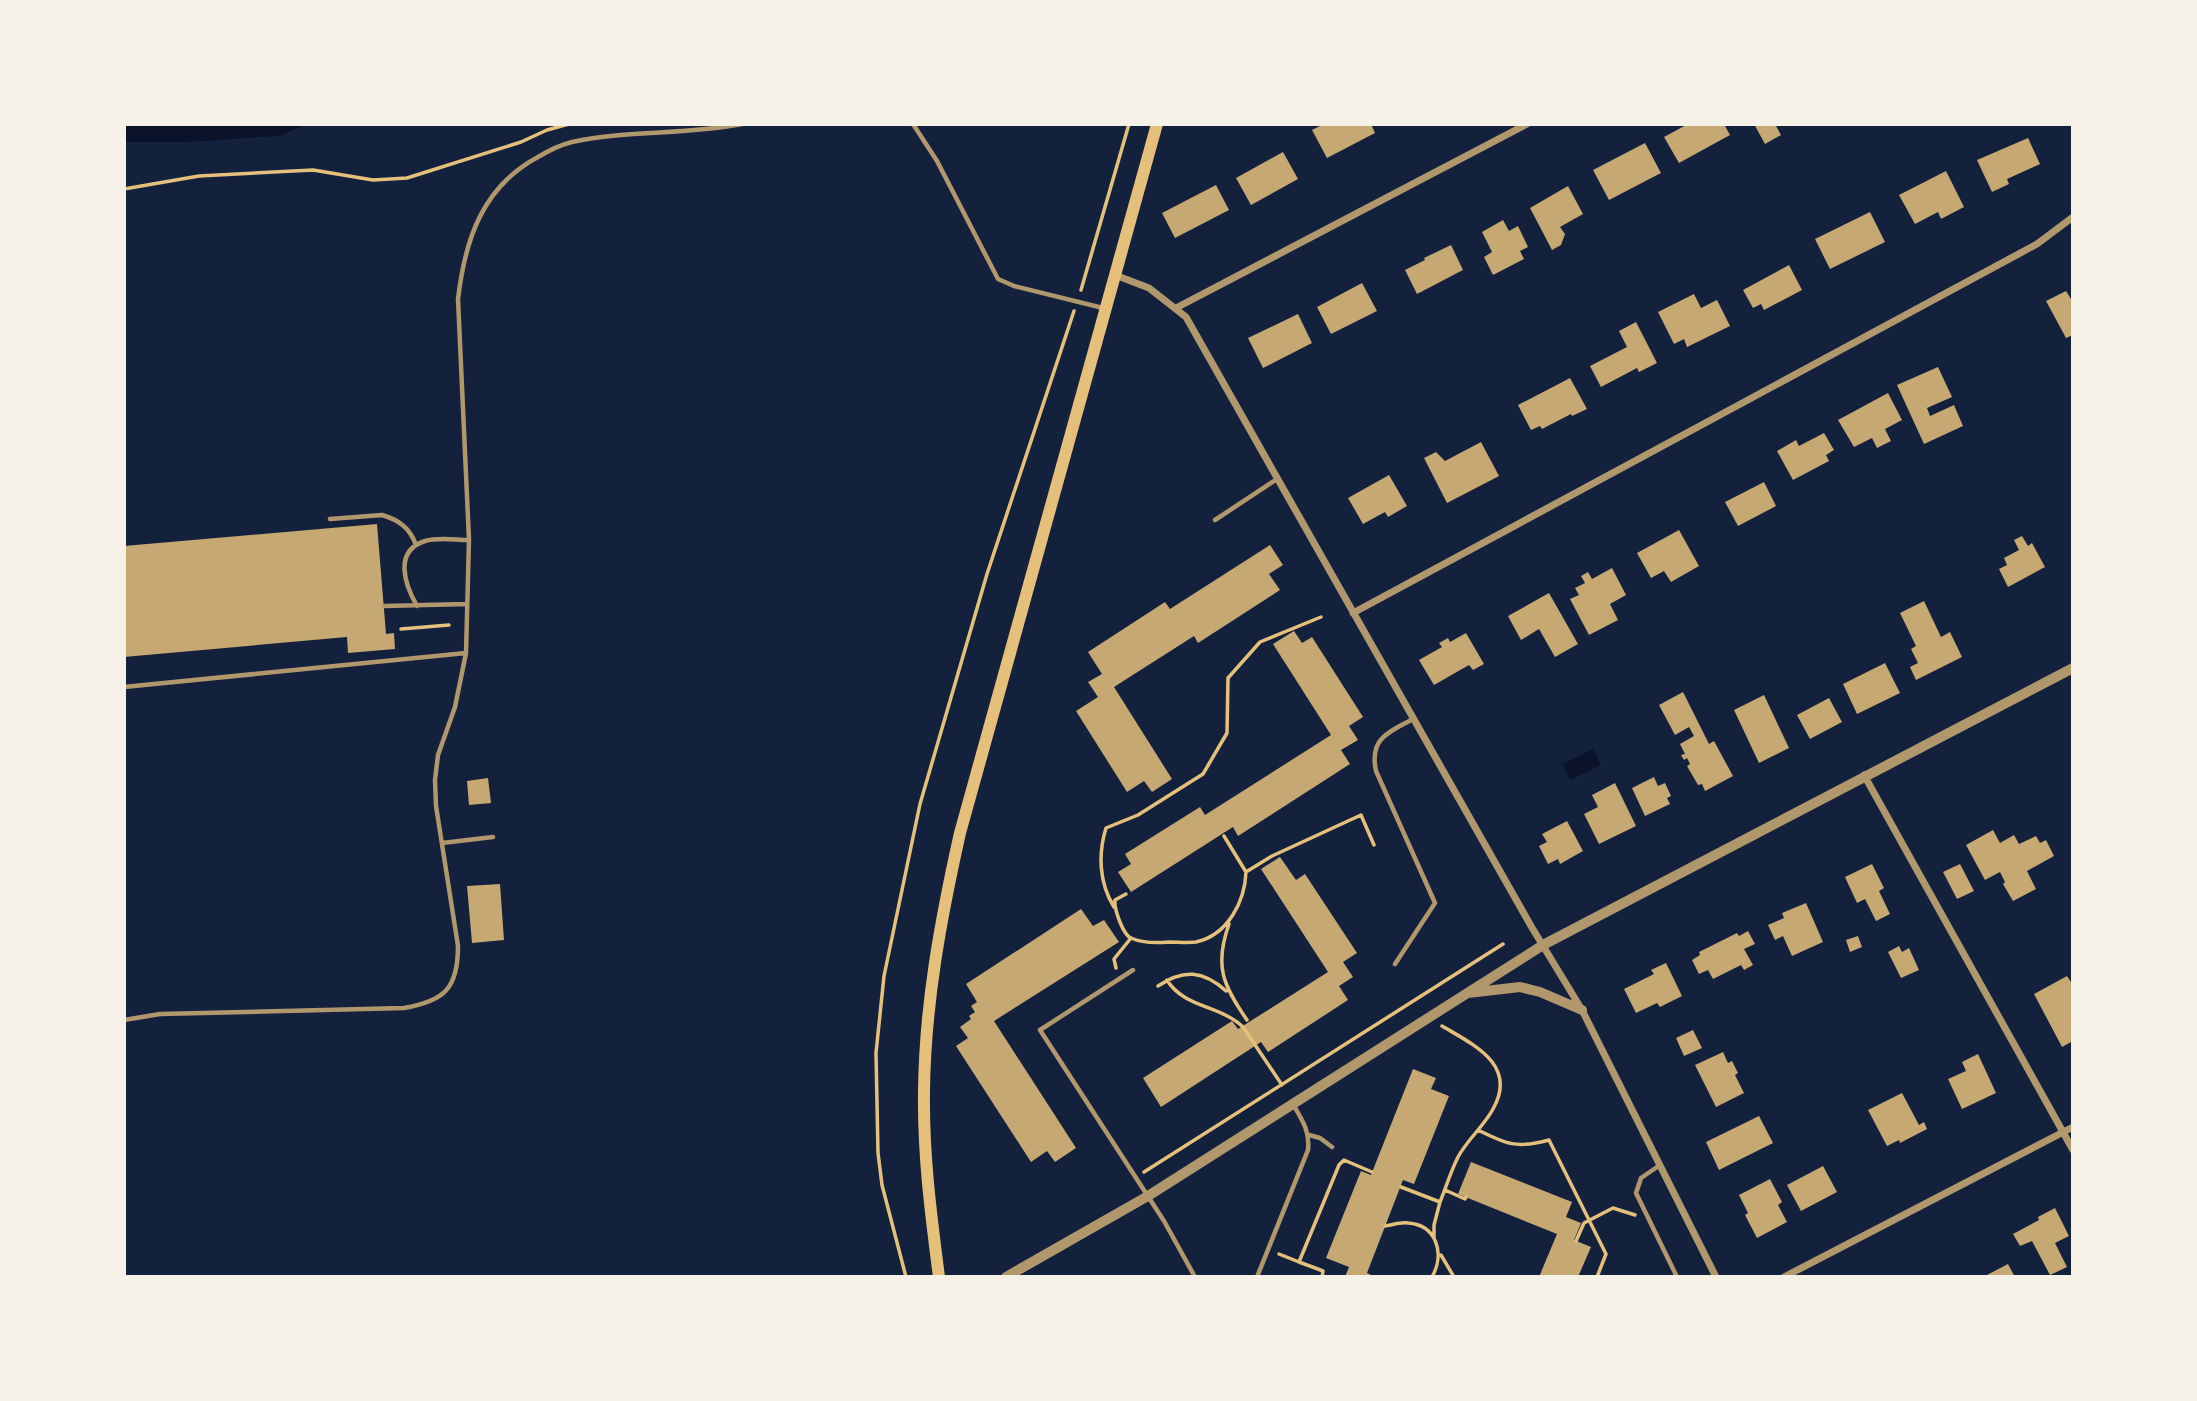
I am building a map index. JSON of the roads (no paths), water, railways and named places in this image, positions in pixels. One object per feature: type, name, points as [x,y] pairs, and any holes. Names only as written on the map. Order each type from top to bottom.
[{"type":"main road","points":[[939,1277],[927,1173],[924,1091],[926,1030],[945,898],[960,833],[1157,124]]},
{"type":"street","points":[[1176,308],[1527,124]]},
{"type":"street","points":[[1353,613],[2037,244],[2073,218]]},
{"type":"street","points":[[1115,275],[1149,288],[1186,317],[1413,719],[1582,1010],[1716,1277]]},
{"type":"street","points":[[1006,1277],[1148,1196],[1543,945],[2073,668]]},
{"type":"street","points":[[1864,775],[2073,1150]]},
{"type":"street","points":[[1465,994],[1520,987],[1540,992],[1582,1010]]},
{"type":"street","points":[[1784,1277],[2073,1127]]},
{"type":"lane","points":[[124,1020],[160,1014],[404,1008],[435,1000],[447,991],[458,964],[458,946],[436,806],[436,768],[462,681],[466,653],[468,540],[458,299],[462,264],[472,232],[486,204],[518,167],[569,143],[630,135],[709,131],[741,124]]},
{"type":"lane","points":[[913,124],[937,161],[998,279],[1014,286],[1106,308]]},
{"type":"lane","points":[[1215,520],[1277,479]]},
{"type":"lane","points":[[330,519],[382,515],[390,517],[406,528],[416,545]]},
{"type":"lane","points":[[416,606],[405,584],[403,573],[408,552],[426,541],[468,540]]},
{"type":"lane","points":[[384,606],[467,604]]},
{"type":"lane","points":[[124,687],[466,653]]},
{"type":"lane","points":[[1395,964],[1434,903],[1376,771],[1374,756],[1384,735],[1413,719]]},
{"type":"lane","points":[[442,843],[493,837]]},
{"type":"lane","points":[[1133,970],[1040,1030],[1148,1196],[1195,1277]]},
{"type":"lane","points":[[1257,1277],[1308,1150],[1309,1135],[1306,1125],[1293,1105]]},
{"type":"lane","points":[[1309,1135],[1320,1138],[1332,1147]]},
{"type":"lane","points":[[1661,1165],[1644,1175],[1636,1193],[1677,1277]]},
{"type":"water","points":[[124,124],[309,124],[278,136],[187,142],[124,142]]},
{"type":"water","points":[[1593,749],[1601,765],[1570,780],[1562,764]]}]
